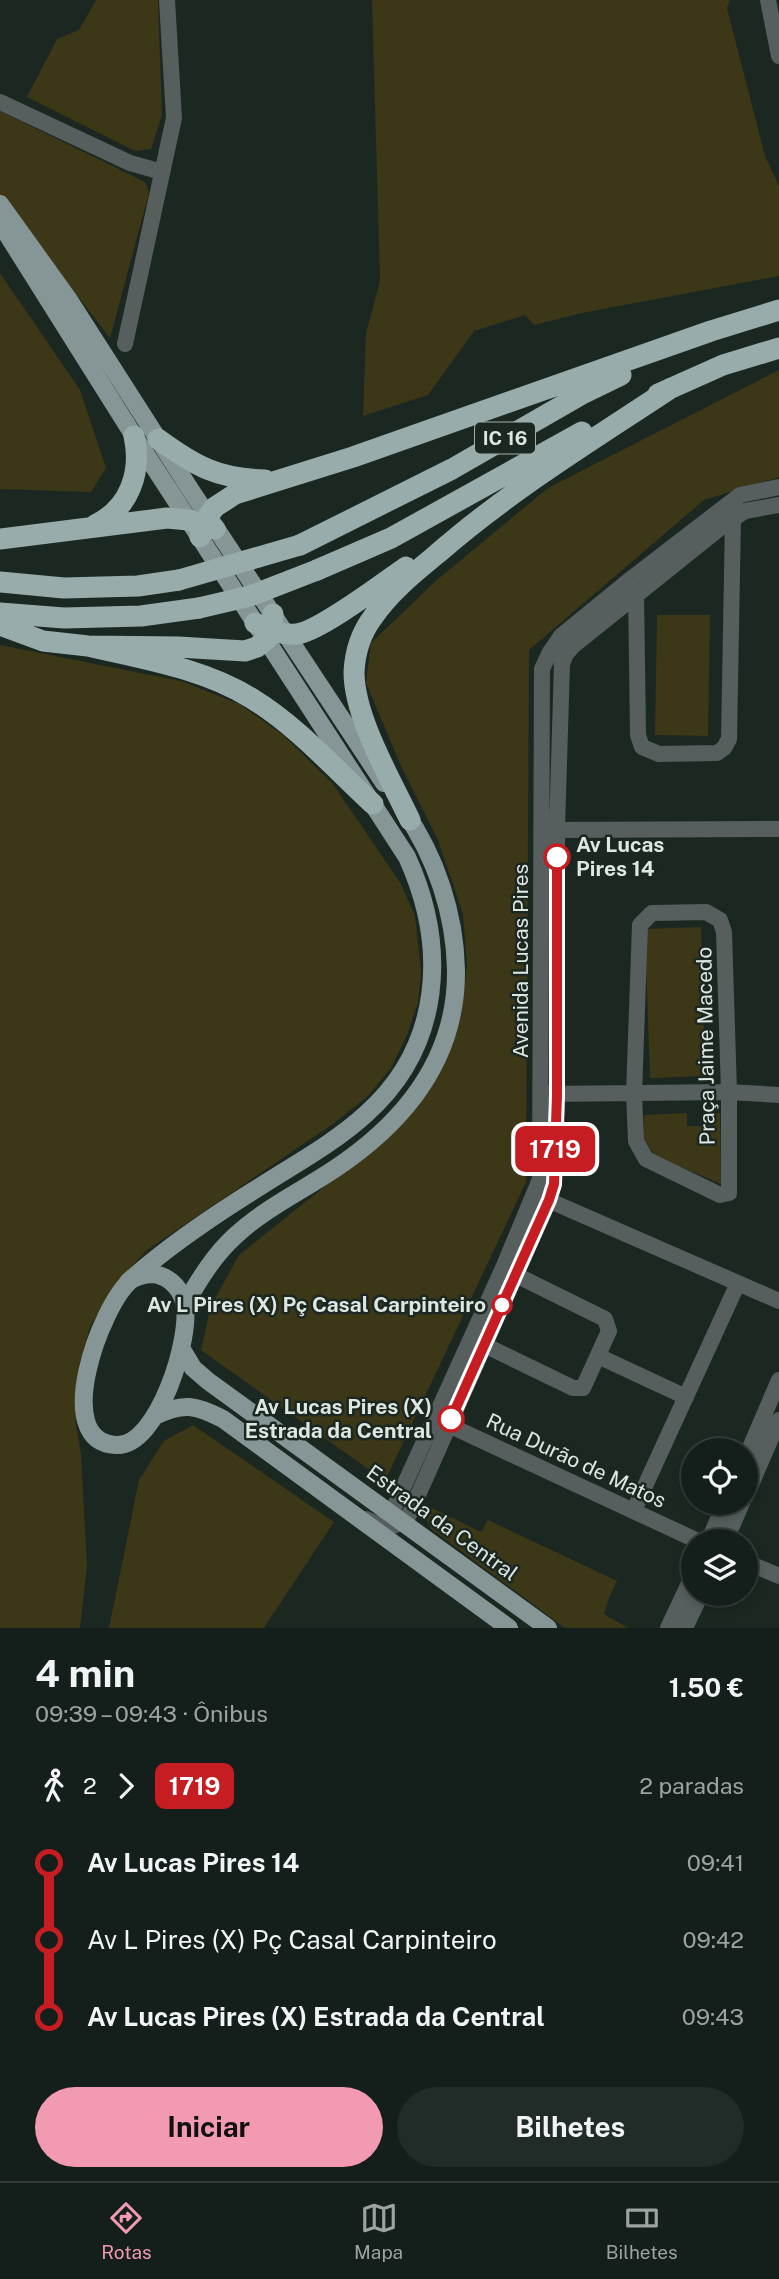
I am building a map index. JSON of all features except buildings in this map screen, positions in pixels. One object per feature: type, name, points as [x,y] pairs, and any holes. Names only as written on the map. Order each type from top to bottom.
[{"type":"highway","name":"IC 16","points":[[0,582],[64,588],[138,586],[179,580],[300,545],[452,469],[584,393],[711,331],[779,310]]},
{"type":"highway","points":[[0,539],[167,518],[204,526],[215,507],[228,497],[711,331]]},
{"type":"highway","name":"IC 16","points":[[0,613],[64,618],[141,616],[199,608],[250,596],[391,538],[566,440],[671,388],[723,365],[779,348]]},
{"type":"highway","points":[[0,625],[43,641],[88,646],[245,651],[257,647],[270,628],[298,634],[316,628],[458,535],[528,482],[671,388]]},
{"type":"highway","points":[[89,528],[111,515],[133,485],[138,460],[134,436]]},
{"type":"highway","points":[[158,439],[188,461],[215,474],[251,480],[292,476]]},
{"type":"highway","points":[[410,820],[360,709],[355,685],[355,659],[365,629],[383,604],[458,535]]},
{"type":"highway","points":[[88,646],[175,666],[213,679],[250,698],[285,721],[373,804]]},
{"type":"main road","points":[[0,204],[69,300],[158,439],[204,526]]},
{"type":"main road","points":[[0,223],[134,436],[204,526],[270,628],[407,857],[418,881],[428,918],[432,947],[433,979],[423,1034],[392,1088],[366,1115],[323,1147],[258,1187],[164,1251],[128,1283],[110,1308],[91,1355],[85,1393],[85,1417],[95,1437],[116,1446],[138,1438],[155,1416],[181,1348],[185,1304],[217,1255],[234,1236],[263,1213],[337,1167],[377,1137],[408,1107],[426,1082],[451,1020],[456,995],[456,944],[448,908],[429,854],[410,820],[270,628]]},
{"type":"main road","points":[[128,1283],[143,1275],[162,1276],[175,1284],[185,1304]]},
{"type":"main road","name":"Estrada da Central","points":[[181,1348],[193,1368],[208,1381],[395,1521],[548,1628]]},
{"type":"main road","points":[[155,1416],[179,1406],[191,1406],[207,1411],[233,1426],[343,1506],[501,1626],[513,1603]]},
{"type":"street","points":[[125,344],[174,118],[167,0]]},
{"type":"street","points":[[768,0],[779,55]]},
{"type":"street","points":[[0,102],[130,163],[162,173]]},
{"type":"street","name":"Avenida Lucas Pires","points":[[395,1521],[542,1197],[540,1179],[549,1094],[550,830],[542,670],[561,636],[632,578],[740,495],[779,487]]},
{"type":"street","name":"Avenida Lucas Pires","points":[[550,830],[562,664],[566,654],[733,518],[745,511],[779,505]]},
{"type":"street","points":[[632,578],[638,596],[638,735],[642,747],[659,754],[717,753],[724,748],[729,738],[733,518]]},
{"type":"street","points":[[550,830],[779,829]]},
{"type":"street","name":"Praça Jaime Macedo","points":[[706,912],[720,920],[724,932],[729,1092],[729,1193],[720,1195],[646,1159],[636,1141],[634,1094],[640,925],[652,913],[706,912]]},
{"type":"street","points":[[549,1094],[729,1092],[779,1095]]},
{"type":"street","points":[[542,1197],[779,1301]]},
{"type":"street","points":[[477,1342],[573,1388],[583,1388],[598,1356],[609,1331],[605,1319],[509,1272]]},
{"type":"street","points":[[634,1510],[738,1283]]},
{"type":"street","points":[[598,1356],[686,1397]]},
{"type":"street","points":[[754,1438],[779,1380]]},
{"type":"street","points":[[758,1468],[779,1420]]},
{"type":"street","name":"Rua Durão de Matos","points":[[442,1422],[681,1533]]},
{"type":"street","points":[[343,1506],[379,1525],[395,1521],[407,1553]]},
{"type":"street","points":[[758,1567],[779,1576]]},
{"type":"street","points":[[668,1628],[681,1600]]},
{"type":"street","points":[[685,1628],[695,1606]]},
{"type":"shaded area","points":[[96,0],[158,0],[162,115],[151,149],[135,151],[27,97],[57,39],[79,30]]},
{"type":"shaded area","points":[[372,0],[730,0],[727,8],[765,156],[779,186],[779,276],[582,313],[534,325],[525,315],[474,331],[428,395],[363,416],[366,333],[380,281]]},
{"type":"shaded area","points":[[0,111],[145,182],[149,193],[110,338],[0,196]]},
{"type":"shaded area","points":[[0,273],[80,390],[106,468],[91,492],[0,489]]},
{"type":"shaded area","points":[[779,370],[779,477],[704,500],[529,650],[526,1182],[385,1481],[201,1350],[211,1306],[239,1255],[378,1144],[411,1114],[442,1069],[461,1017],[467,965],[463,914],[438,840],[401,766],[366,683],[371,643],[438,579],[548,488]]},
{"type":"shaded area","points":[[657,615],[710,615],[708,736],[655,735]]},
{"type":"shaded area","points":[[0,645],[181,681],[239,704],[283,735],[333,784],[401,884],[415,916],[421,971],[418,1003],[407,1035],[391,1068],[368,1096],[333,1124],[147,1250],[114,1285],[90,1327],[80,1362],[75,1399],[87,1566],[80,1628],[0,1628]]},
{"type":"shaded area","points":[[701,927],[705,1076],[650,1078],[645,929]]},
{"type":"shaded area","points":[[687,1113],[687,1126],[702,1126],[704,1113],[720,1113],[721,1184],[655,1156],[643,1137],[644,1115]]},
{"type":"shaded area","points":[[193,1425],[334,1522],[264,1628],[109,1628],[139,1480],[164,1441]]},
{"type":"shaded area","points":[[426,1505],[481,1532],[488,1520],[617,1581],[604,1614],[628,1628],[565,1628],[430,1528],[425,1515]]},
{"type":"bus line","name":"1719","points":[[451,1419],[554,1184],[557,1095],[557,857]]},
{"type":"place","name":"Av Lucas Pires 14","points":[[557,857]]},
{"type":"place","name":"Av L Pires (X) Pç Casal Carpinteiro","points":[[502,1305]]},
{"type":"place","name":"Av Lucas Pires (X) Estrada da Central","points":[[451,1419]]}]
